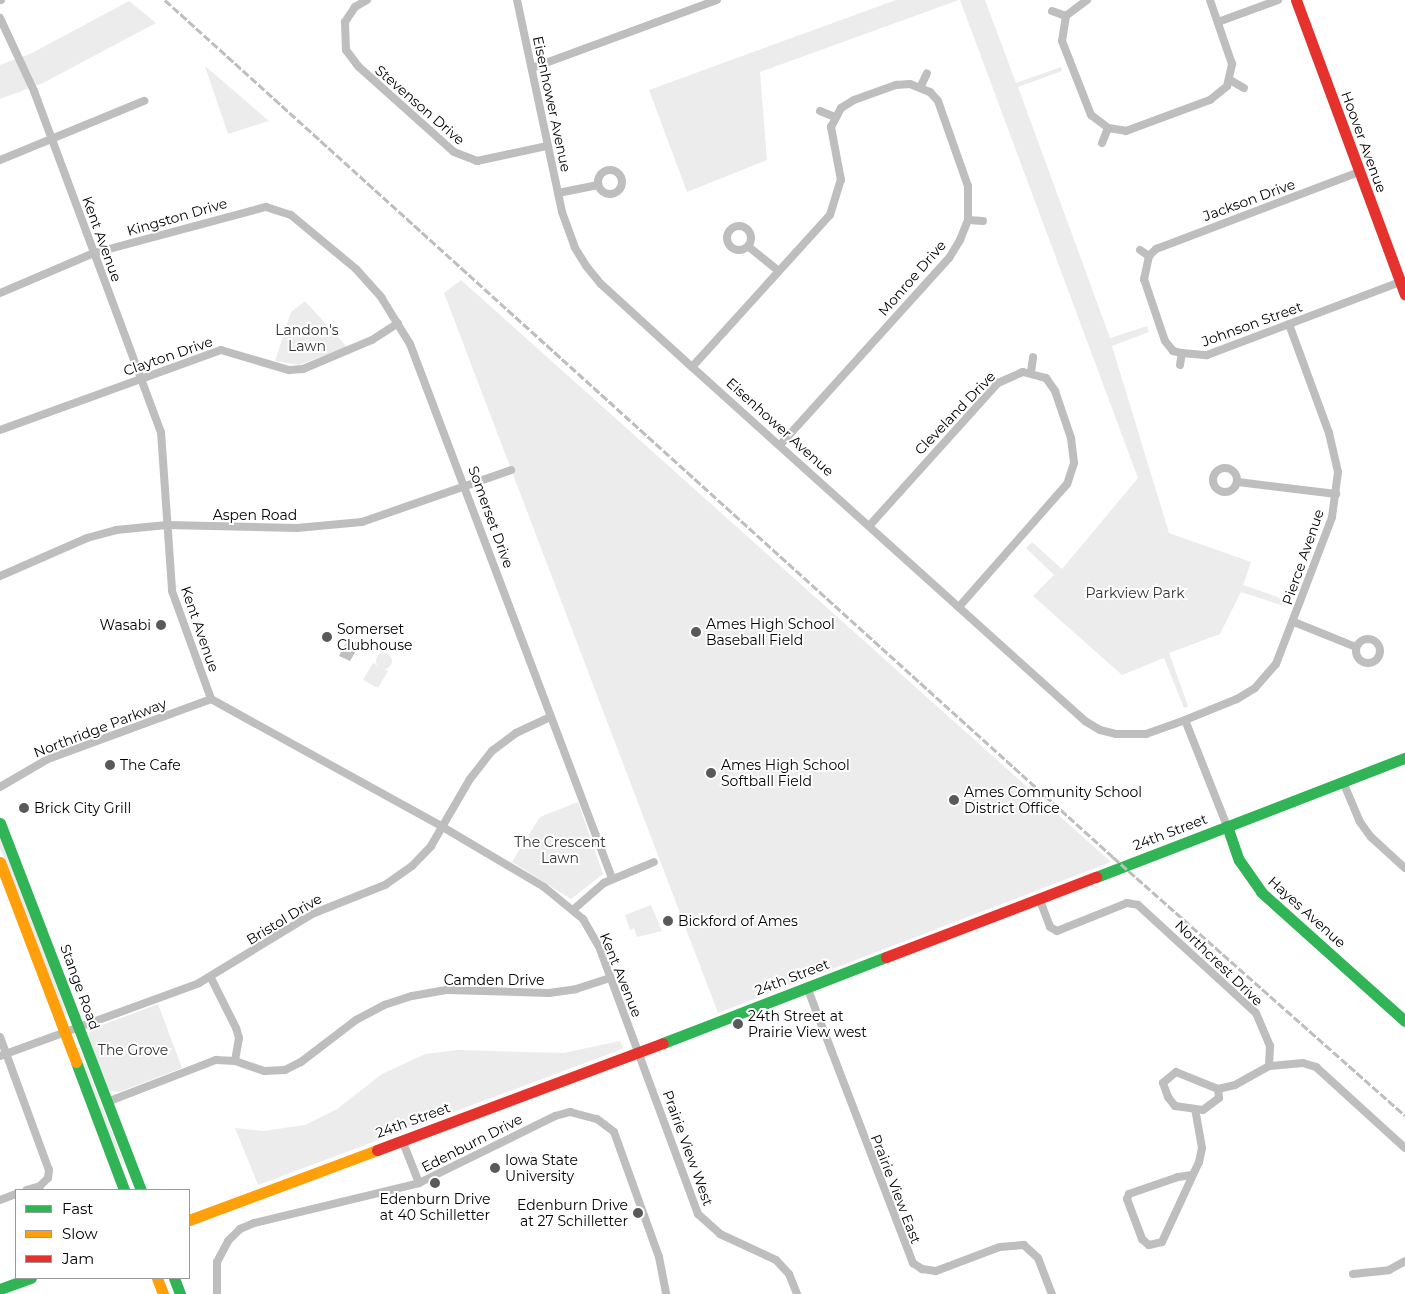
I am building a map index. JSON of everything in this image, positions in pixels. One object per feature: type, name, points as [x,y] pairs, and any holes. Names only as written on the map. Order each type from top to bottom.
[{"type":"main road","name":"Hoover Avenue","points":[[1296,0],[1359,172],[1402,281],[1405,295]]},
{"type":"main road","name":"24th Street","points":[[190,1220],[638,1052],[1405,758]]},
{"type":"main road","name":"Stange Road","points":[[0,823],[11,845],[141,1189]]},
{"type":"main road","name":"Hayes Avenue","points":[[1227,826],[1239,860],[1261,892],[1405,1021]]},
{"type":"main road","points":[[0,862],[124,1189]]},
{"type":"main road","points":[[0,1289],[28,1279]]},
{"type":"main road","points":[[157,1279],[163,1294]]},
{"type":"main road","points":[[174,1279],[180,1294]]},
{"type":"street","name":"Stevenson Drive","points":[[367,0],[355,7],[345,22],[346,50],[359,67],[454,152],[470,160],[482,160],[547,146]]},
{"type":"street","name":"Eisenhower Avenue","points":[[517,0],[547,146],[568,231],[587,267],[601,284],[692,367],[781,444],[1085,721],[1100,730],[1116,734],[1146,734],[1185,720]]},
{"type":"street","points":[[532,68],[717,0]]},
{"type":"street","points":[[1087,0],[1066,16],[1062,41],[1085,106],[1098,123],[1108,128],[1126,131],[1136,129],[1210,100],[1230,80],[1232,64],[1210,0]]},
{"type":"street","points":[[1218,22],[1278,0]]},
{"type":"street","points":[[1052,11],[1066,16]]},
{"type":"street","name":"Kent Avenue","points":[[0,18],[34,91],[161,432],[172,591],[211,700],[441,826],[544,887],[574,909],[583,919],[600,949],[609,978],[638,1052]]},
{"type":"street","points":[[692,367],[830,215],[836,202],[841,180],[832,140],[835,117],[854,100],[896,85],[921,86],[927,73]]},
{"type":"street","points":[[1230,80],[1244,88]]},
{"type":"street","name":"Monroe Drive","points":[[781,444],[949,258],[968,220],[970,204],[964,170],[938,102],[921,86]]},
{"type":"street","points":[[0,160],[144,101]]},
{"type":"street","points":[[820,111],[835,117]]},
{"type":"street","points":[[1102,142],[1108,128]]},
{"type":"street","name":"Jackson Drive","points":[[1150,256],[1165,244],[1359,172]]},
{"type":"street","points":[[558,193],[598,185]]},
{"type":"street","name":"Kingston Drive","points":[[0,293],[94,253],[250,210],[279,208]]},
{"type":"street","name":"Somerset Drive","points":[[279,208],[318,234],[356,269],[381,297],[410,344],[466,486],[612,878]]},
{"type":"street","points":[[968,220],[983,221]]},
{"type":"street","points":[[749,247],[779,271]]},
{"type":"street","points":[[1140,250],[1150,256],[1144,279],[1147,294],[1165,341],[1174,351],[1182,354],[1180,365]]},
{"type":"street","name":"Johnson Street","points":[[1182,354],[1207,355],[1402,281]]},
{"type":"street","name":"Clayton Drive","points":[[0,430],[221,350],[289,370],[303,369],[372,340],[398,322]]},
{"type":"street","name":"Pierce Avenue","points":[[1185,720],[1237,699],[1255,688],[1276,664],[1294,622],[1332,517],[1338,472],[1334,452],[1289,324]]},
{"type":"street","points":[[959,607],[1058,498],[1074,463],[1071,438],[1055,391],[1046,378],[1031,372],[1033,357]]},
{"type":"street","name":"Cleveland Drive","points":[[870,525],[998,383],[1014,374],[1031,372]]},
{"type":"street","name":"Aspen Road","points":[[0,576],[87,538],[116,530],[167,525],[297,528],[362,522],[511,470]]},
{"type":"street","points":[[1238,482],[1336,494]]},
{"type":"street","points":[[1294,622],[1356,647]]},
{"type":"street","name":"Northridge Parkway","points":[[0,787],[48,759],[211,700]]},
{"type":"street","name":"Bristol Drive","points":[[3,1055],[65,1034],[211,978],[312,914],[397,878],[430,846],[470,779],[492,750],[516,733],[551,717]]},
{"type":"street","name":"Hayes Avenue","points":[[1185,720],[1227,826]]},
{"type":"street","points":[[1343,782],[1360,822],[1371,838],[1405,868]]},
{"type":"street","points":[[574,909],[612,878],[654,862]]},
{"type":"street","name":"Northcrest Drive","points":[[1039,898],[1050,927],[1057,931],[1127,903],[1138,905],[1256,1012],[1270,1046],[1269,1066]]},
{"type":"street","points":[[211,978],[236,1028],[239,1038],[235,1061]]},
{"type":"street","name":"Camden Drive","points":[[108,1102],[216,1060],[235,1061],[264,1071],[285,1070],[301,1062],[356,1020],[384,1005],[412,996],[447,990],[549,993],[576,989],[609,978]]},
{"type":"street","name":"Prairie View East","points":[[807,987],[913,1263],[922,1269],[936,1270],[1000,1247],[1024,1246],[1038,1258],[1052,1294]]},
{"type":"street","points":[[0,1037],[3,1055],[49,1170],[48,1178],[40,1186],[30,1189]]},
{"type":"street","name":"Prairie View West","points":[[638,1052],[698,1214],[720,1234],[776,1260],[789,1274],[797,1294]]},
{"type":"street","points":[[1218,1089],[1219,1098],[1212,1105],[1195,1110],[1176,1106],[1168,1097],[1163,1083],[1168,1076],[1176,1072],[1185,1074],[1218,1089],[1236,1085],[1269,1066],[1303,1063],[1316,1067],[1405,1148]]},
{"type":"street","points":[[1192,1175],[1178,1177],[1129,1194],[1127,1199],[1142,1239],[1149,1245],[1162,1242],[1192,1175],[1202,1148],[1195,1110]]},
{"type":"street","name":"Edenburn Drive","points":[[217,1294],[217,1262],[228,1241],[240,1230],[254,1223],[419,1183],[555,1116],[585,1113],[598,1118],[614,1132],[659,1257],[666,1294]]},
{"type":"street","points":[[402,1140],[419,1183]]},
{"type":"street","points":[[0,1200],[15,1194]]},
{"type":"street","points":[[1353,1274],[1389,1270],[1405,1261]]},
{"type":"green space","points":[[896,0],[959,0],[760,72],[767,160],[687,192],[649,90]]},
{"type":"green space","name":"Parkview Park","points":[[960,0],[985,0],[1016,83],[1061,67],[1062,71],[1018,87],[1110,338],[1147,326],[1149,332],[1112,346],[1169,533],[1251,562],[1243,585],[1289,601],[1287,607],[1241,592],[1220,634],[1169,653],[1188,706],[1184,708],[1164,658],[1122,675],[1033,596],[1054,575],[1026,548],[1032,542],[1062,569],[1138,478]]},
{"type":"green space","points":[[129,1],[156,23],[43,83],[0,99],[0,65],[32,53]]},
{"type":"green space","points":[[205,66],[269,121],[228,134]]},
{"type":"green space","points":[[461,280],[1111,862],[718,1013],[444,293]]},
{"type":"green space","name":"Landon's Lawn","points":[[305,301],[347,347],[299,365],[275,361],[291,312]]},
{"type":"green space","points":[[384,653],[392,661],[384,669],[376,661]]},
{"type":"green space","points":[[373,663],[388,671],[378,688],[363,680]]},
{"type":"green space","name":"The Crescent Lawn","points":[[578,802],[603,874],[571,899],[512,862],[540,817]]},
{"type":"green space","points":[[0,833],[67,1014],[62,1017],[0,848]]},
{"type":"green space","points":[[651,905],[662,931],[637,937],[634,928],[630,930],[625,915]]},
{"type":"green space","name":"The Grove","points":[[158,1004],[182,1068],[119,1092],[109,1091],[88,1037],[89,1033],[95,1028]]},
{"type":"green space","points":[[620,1041],[623,1048],[617,1051],[258,1185],[235,1128],[263,1131],[305,1125],[337,1109],[382,1074],[425,1054],[458,1050],[563,1053]]},
{"type":"green space","points":[[79,1047],[123,1164],[102,1122],[74,1049]]},
{"type":"shaded area","points":[[348,638],[360,644],[350,661],[339,656]]},
{"type":"railway","points":[[165,0],[1113,857],[1405,1115]]},
{"type":"traffic: fast","points":[[1096,877],[1405,758]]},
{"type":"traffic: fast","points":[[0,823],[141,1189]]},
{"type":"traffic: fast","points":[[1227,826],[1239,860],[1261,892],[1405,1021]]},
{"type":"traffic: fast","points":[[663,1043],[886,957]]},
{"type":"traffic: fast","points":[[76,1062],[124,1189]]},
{"type":"traffic: fast","points":[[0,1289],[28,1279]]},
{"type":"traffic: fast","points":[[174,1279],[180,1294]]},
{"type":"traffic: slow","points":[[0,862],[76,1062]]},
{"type":"traffic: slow","points":[[190,1220],[377,1150]]},
{"type":"traffic: slow","points":[[157,1279],[163,1294]]},
{"type":"traffic: jam","points":[[1296,0],[1405,295]]},
{"type":"traffic: jam","points":[[886,957],[1096,877]]},
{"type":"traffic: jam","points":[[377,1150],[663,1043]]},
{"type":"place","name":"Wasabi","points":[[161,625]]},
{"type":"place","name":"Ames High School Baseball Field","points":[[696,632]]},
{"type":"place","name":"Somerset Clubhouse","points":[[327,637]]},
{"type":"place","name":"The Cafe","points":[[110,765]]},
{"type":"place","name":"Ames High School Softball Field","points":[[711,773]]},
{"type":"place","name":"Ames Community School District Office","points":[[954,800]]},
{"type":"place","name":"Brick City Grill","points":[[24,808]]},
{"type":"place","name":"Bickford of Ames","points":[[668,921]]},
{"type":"place","name":"24th Street at Prairie View west","points":[[738,1024]]},
{"type":"place","name":"Iowa State University","points":[[495,1168]]},
{"type":"place","name":"Edenburn Drive at 40 Schilletter","points":[[435,1183]]},
{"type":"place","name":"Edenburn Drive at 27 Schilletter","points":[[638,1213]]}]
